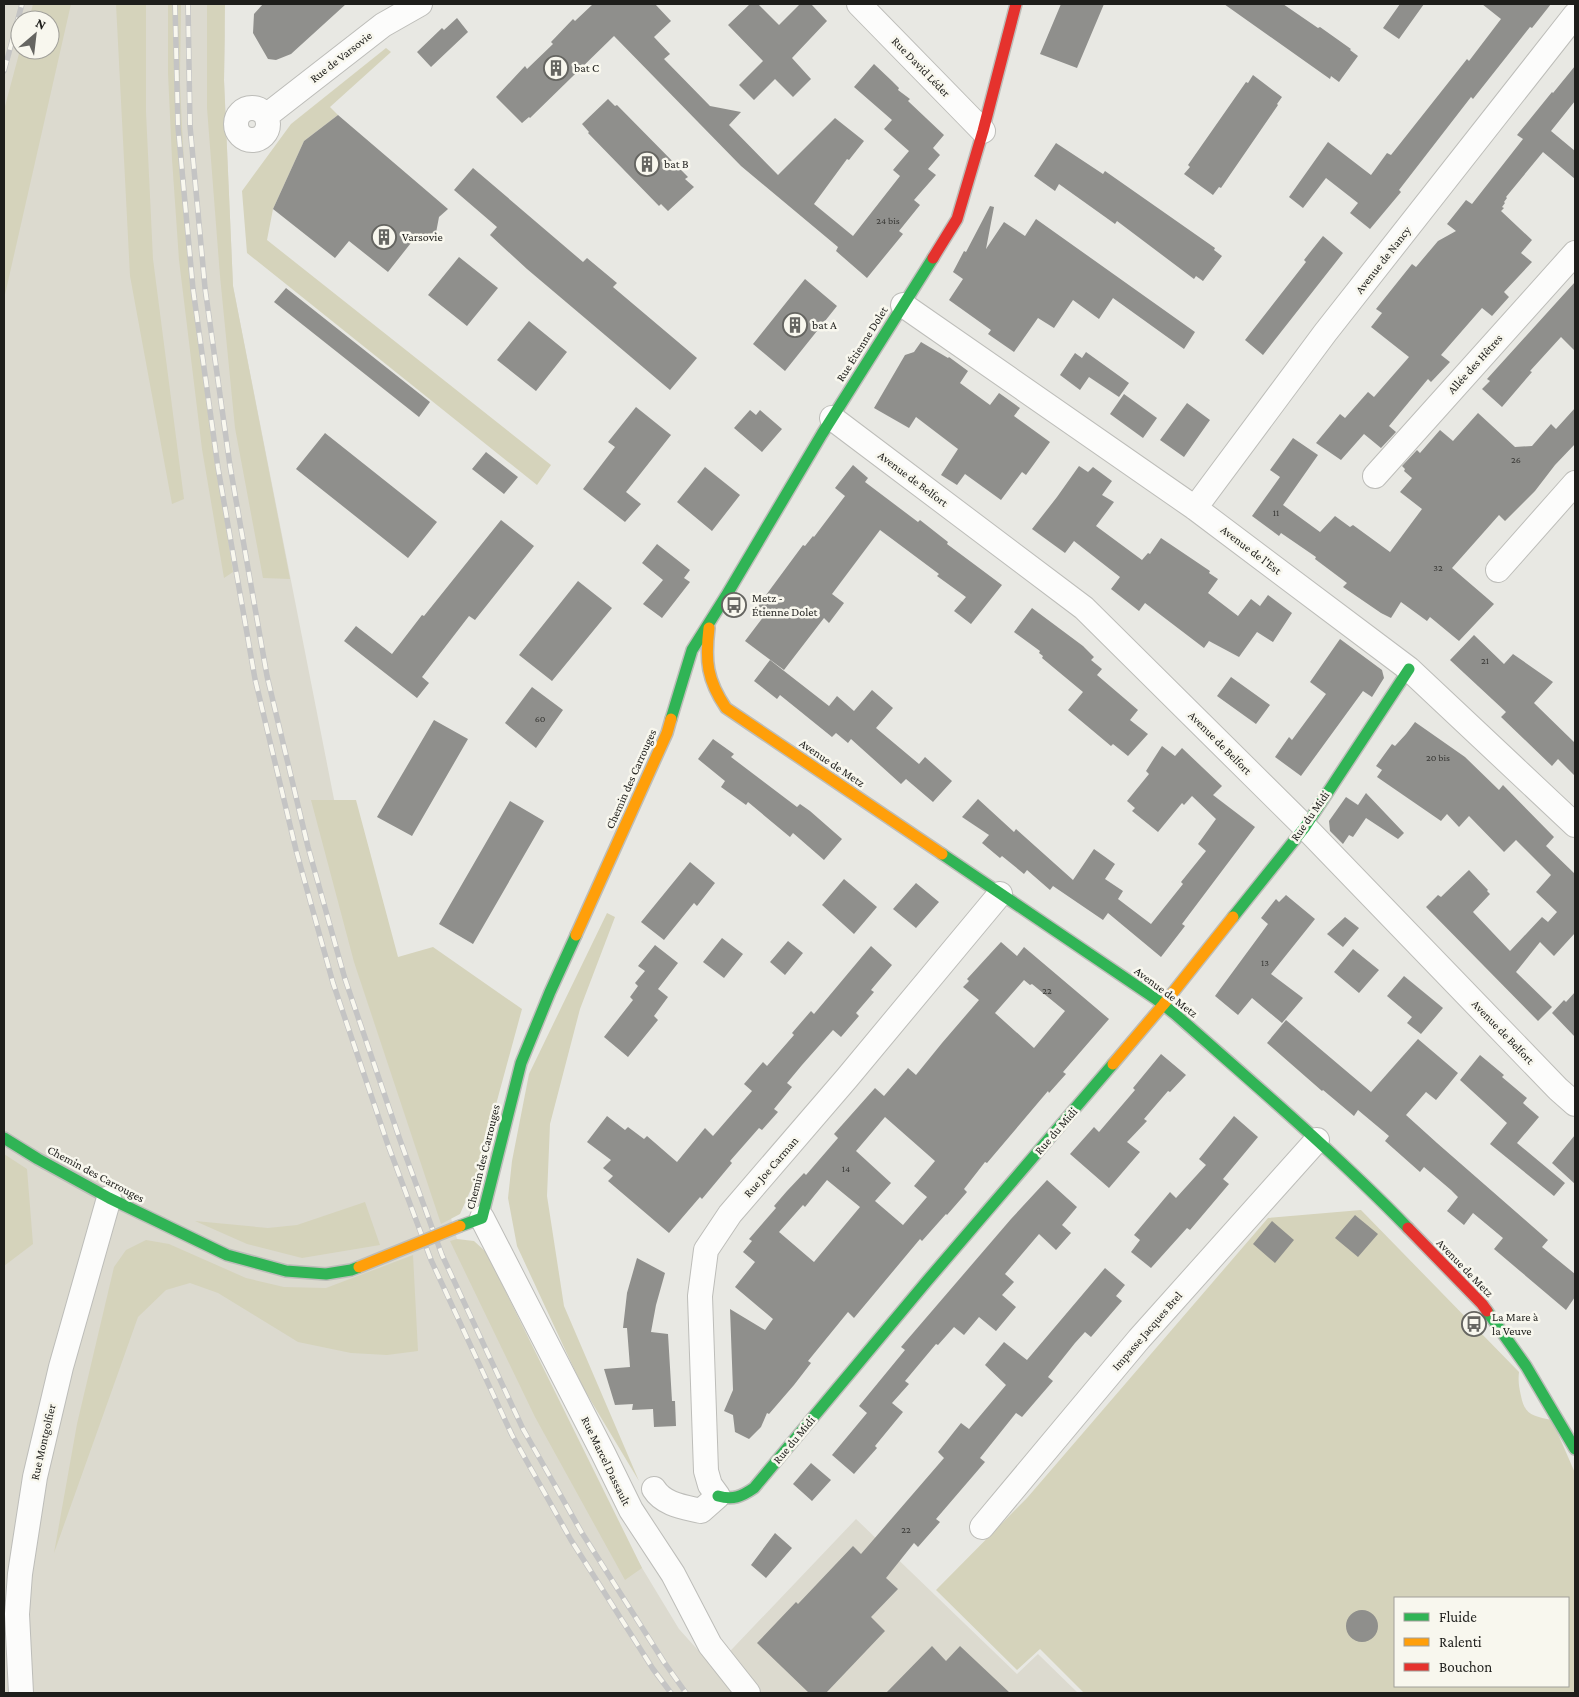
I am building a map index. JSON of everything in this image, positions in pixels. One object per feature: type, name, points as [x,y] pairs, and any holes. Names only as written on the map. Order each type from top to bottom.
[{"type":"street","name":"Rue de Varsovie","points":[[266,116],[383,25],[420,4]]},
{"type":"street","name":"Rue David Léder","points":[[859,4],[983,131]]},
{"type":"street","name":"Rue Étienne Dolet","points":[[682,679],[692,650],[832,418],[957,219],[983,131],[1016,4]]},
{"type":"street","name":"Avenue de Nancy","points":[[1195,508],[1325,333],[1575,15]]},
{"type":"street","name":"Allée des Hêtres","points":[[1375,476],[1575,253]]},
{"type":"street","name":"Avenue de l'Est","points":[[903,305],[1195,508],[1409,669],[1438,694],[1575,825]]},
{"type":"street","name":"Avenue de Belfort","points":[[832,418],[1084,608],[1304,827],[1575,1104]]},
{"type":"street","points":[[1498,570],[1575,483]]},
{"type":"street","name":"Avenue de Metz","points":[[710,622],[706,656],[709,674],[716,694],[726,708],[1163,1005],[1317,1140],[1373,1192],[1482,1304],[1526,1366],[1575,1449]]},
{"type":"street","name":"Rue du Midi","points":[[718,1496],[732,1500],[743,1496],[754,1488],[927,1281],[1163,1005],[1304,827],[1409,669]]},
{"type":"street","name":"Chemin des Carrouges","points":[[4,1138],[109,1198],[227,1255],[286,1271],[326,1274],[359,1267],[471,1222],[521,1064],[550,992],[667,733],[682,679]]},
{"type":"street","name":"Rue Joe Carman","points":[[718,1496],[710,1486],[706,1471],[700,1296],[706,1250],[730,1214],[847,1078],[1000,894]]},
{"type":"street","name":"Impasse Jacques Brel","points":[[982,1527],[1139,1339],[1317,1140]]},
{"type":"street","name":"Rue Montgolfier","points":[[21,1693],[18,1604],[20,1574],[35,1477],[61,1366],[109,1198]]},
{"type":"street","name":"Rue Marcel Dassault","points":[[471,1222],[599,1444],[631,1510],[673,1574],[710,1645],[748,1693]]},
{"type":"street","points":[[654,1489],[658,1496],[674,1504],[701,1511],[718,1496]]},
{"type":"shaded area","points":[[4,4],[224,4],[224,80],[233,286],[343,845],[457,1239],[587,1477],[679,1629],[714,1668],[856,1519],[1017,1674],[1038,1654],[1078,1693],[4,1693]]},
{"type":"shaded area","points":[[33,4],[71,4],[60,52],[60,10],[32,10]]},
{"type":"shaded area","points":[[116,4],[146,4],[146,112],[153,259],[184,499],[172,504],[130,276]]},
{"type":"shaded area","points":[[168,4],[181,4],[180,83],[187,206],[199,328],[233,572],[224,578],[202,449],[179,260],[168,73]]},
{"type":"shaded area","points":[[207,4],[225,4],[224,80],[233,286],[290,579],[263,578],[235,428],[220,276],[207,108]]},
{"type":"shaded area","points":[[386,48],[391,52],[330,107],[338,115],[304,141],[273,209],[267,240],[551,465],[537,485],[247,253],[242,191],[291,124]]},
{"type":"shaded area","points":[[17,60],[58,60],[4,299],[4,110]]},
{"type":"shaded area","points":[[311,800],[356,800],[398,957],[433,947],[522,1009],[476,1178],[460,1214],[441,1224],[354,962]]},
{"type":"shaded area","points":[[607,913],[615,917],[580,1009],[550,1124],[547,1196],[564,1306],[639,1481],[582,1386],[517,1246],[508,1198],[512,1161],[529,1074]]},
{"type":"shaded area","points":[[4,1154],[27,1169],[33,1244],[4,1266]]},
{"type":"shaded area","points":[[365,1202],[380,1245],[302,1258],[247,1244],[195,1221],[268,1228],[297,1225]]},
{"type":"shaded area","points":[[1361,1210],[1519,1372],[1521,1396],[1525,1408],[1535,1416],[1552,1420],[1575,1473],[1575,1693],[1084,1693],[1040,1649],[1017,1670],[936,1590],[1027,1498],[1268,1218]]},
{"type":"shaded area","points":[[457,1239],[474,1241],[486,1252],[642,1568],[625,1580],[535,1417],[450,1241]]},
{"type":"shaded area","points":[[146,1240],[169,1244],[246,1278],[284,1287],[326,1288],[413,1255],[418,1351],[387,1355],[351,1353],[298,1342],[218,1293],[190,1283],[166,1290],[138,1317],[54,1553],[77,1424],[114,1267],[126,1250]]},
{"type":"building","points":[[263,4],[346,4],[291,54],[276,60],[268,59],[253,33],[254,14]]},
{"type":"building","points":[[593,4],[655,4],[671,21],[654,37],[670,54],[664,59],[710,106],[741,112],[729,125],[778,175],[835,118],[864,141],[849,160],[847,159],[814,204],[853,236],[900,176],[893,170],[909,151],[884,129],[892,120],[854,87],[874,64],[899,88],[898,90],[910,99],[908,101],[944,135],[933,148],[940,155],[928,169],[936,175],[914,200],[920,205],[899,231],[903,234],[867,278],[836,251],[838,247],[741,166],[614,36],[530,118],[522,123],[496,97],[525,66],[527,69],[553,44],[551,42],[573,19],[575,21]]},
{"type":"building","points":[[750,4],[758,4],[779,25],[800,4],[811,4],[827,21],[792,58],[811,79],[793,97],[775,79],[754,100],[739,85],[763,61],[728,25]]},
{"type":"building","points":[[1061,4],[1104,4],[1077,68],[1040,54]]},
{"type":"building","points":[[1224,4],[1283,4],[1318,28],[1320,27],[1358,56],[1339,82],[1331,76],[1330,79]]},
{"type":"building","points":[[1400,4],[1424,4],[1399,39],[1383,28]]},
{"type":"building","points":[[1482,4],[1551,4],[1532,28],[1530,27],[1473,99],[1471,97],[1399,190],[1401,192],[1370,229],[1350,213],[1358,203],[1326,178],[1303,208],[1289,197],[1328,142],[1371,175],[1387,153],[1391,155],[1467,59],[1469,61],[1501,19]]},
{"type":"building","points":[[457,18],[468,32],[431,67],[417,52],[442,28],[444,30]]},
{"type":"building","points":[[1575,66],[1575,101],[1551,131],[1575,151],[1575,179],[1543,152],[1506,197],[1502,207],[1504,208],[1501,211],[1532,240],[1521,253],[1532,262],[1504,292],[1509,297],[1492,316],[1482,308],[1441,355],[1450,362],[1431,382],[1428,379],[1389,426],[1396,432],[1381,448],[1364,434],[1341,460],[1316,443],[1340,414],[1345,418],[1368,392],[1374,397],[1409,357],[1371,327],[1382,313],[1376,309],[1412,264],[1416,267],[1438,241],[1456,231],[1447,224],[1466,200],[1472,204],[1523,139],[1517,135]]},
{"type":"building","points":[[1253,75],[1282,97],[1221,188],[1219,187],[1213,195],[1184,174],[1190,167],[1188,165],[1246,82],[1248,83]]},
{"type":"building","name":"bat B","points":[[608,99],[615,106],[617,105],[688,177],[685,179],[694,187],[668,211],[661,204],[659,206],[588,133],[582,124]]},
{"type":"building","points":[[338,115],[448,209],[439,217],[435,238],[418,234],[388,272],[349,241],[335,258],[273,209],[304,141]]},
{"type":"building","points":[[1056,143],[1103,174],[1105,171],[1215,248],[1214,250],[1222,256],[1203,281],[1196,276],[1194,279],[1117,221],[1115,224],[1059,184],[1055,191],[1034,176]]},
{"type":"building","points":[[473,168],[583,262],[587,258],[617,283],[613,287],[697,358],[670,390],[527,269],[490,235],[497,227],[454,190]]},
{"type":"building","points":[[990,206],[994,207],[986,249],[1004,222],[1025,236],[1036,219],[1195,332],[1184,349],[1113,298],[1099,319],[1073,300],[1054,328],[1038,318],[1014,352],[988,334],[991,330],[949,300],[963,279],[953,272],[964,251],[966,252]]},
{"type":"building","points":[[1323,236],[1343,253],[1263,355],[1245,340],[1306,262],[1304,260]]},
{"type":"building","points":[[459,257],[498,288],[467,326],[428,295]]},
{"type":"building","name":"bat A","points":[[805,279],[837,306],[785,371],[753,344]]},
{"type":"building","points":[[1575,282],[1575,351],[1561,337],[1530,371],[1532,372],[1502,407],[1482,389],[1490,381],[1487,379]]},
{"type":"building","points":[[286,288],[430,402],[419,417],[274,302]]},
{"type":"building","points":[[529,321],[567,352],[536,391],[497,360]]},
{"type":"building","points":[[921,342],[949,357],[968,371],[960,383],[990,405],[999,393],[1020,408],[1014,416],[1050,442],[1026,475],[1022,472],[1001,500],[965,474],[957,485],[941,475],[958,449],[916,417],[909,428],[874,408],[905,355],[914,352]]},
{"type":"building","points":[[1086,352],[1129,383],[1119,397],[1089,377],[1080,390],[1060,375],[1075,353],[1082,358]]},
{"type":"building","points":[[1124,394],[1157,418],[1143,438],[1110,414]]},
{"type":"building","points":[[1187,403],[1210,420],[1184,457],[1160,440]]},
{"type":"building","points":[[636,407],[671,435],[626,492],[641,504],[625,522],[583,489],[615,447],[608,442]]},
{"type":"building","points":[[1575,408],[1575,444],[1555,465],[1535,491],[1505,521],[1499,515],[1452,568],[1494,604],[1459,641],[1430,617],[1427,621],[1401,602],[1391,618],[1381,613],[1343,587],[1347,583],[1315,559],[1316,557],[1281,533],[1279,536],[1252,516],[1280,477],[1270,470],[1293,438],[1318,455],[1283,505],[1320,532],[1335,516],[1350,527],[1353,525],[1390,552],[1422,509],[1400,492],[1412,478],[1404,471],[1405,469],[1402,466],[1417,450],[1420,453],[1440,430],[1453,441],[1478,413],[1515,447],[1532,446],[1551,424],[1556,429]]},
{"type":"building","points":[[750,410],[756,415],[760,410],[782,429],[762,452],[734,428]]},
{"type":"building","points":[[325,433],[437,522],[408,558],[296,469]]},
{"type":"building","points":[[486,452],[518,477],[504,494],[472,469]]},
{"type":"building","points":[[853,465],[868,478],[865,482],[918,522],[920,520],[948,542],[947,544],[1002,585],[971,624],[954,611],[966,597],[937,576],[939,574],[880,530],[832,594],[844,603],[829,623],[824,618],[784,670],[745,641],[767,612],[758,606],[803,545],[805,546],[814,537],[845,496],[835,488]]},
{"type":"building","points":[[1079,466],[1088,472],[1093,467],[1112,481],[1102,495],[1114,502],[1096,526],[1142,560],[1148,553],[1150,554],[1161,538],[1210,571],[1209,573],[1218,579],[1208,593],[1238,616],[1251,599],[1260,606],[1268,595],[1292,613],[1273,642],[1257,632],[1239,657],[1209,641],[1204,648],[1145,603],[1139,611],[1111,589],[1120,577],[1074,541],[1065,553],[1032,529]]},
{"type":"building","points":[[705,467],[740,495],[712,531],[677,502]]},
{"type":"building","points":[[501,520],[534,546],[475,620],[469,616],[422,677],[429,683],[417,698],[344,641],[356,626],[392,654]]},
{"type":"building","points":[[657,544],[690,570],[684,578],[690,582],[662,618],[643,604],[663,580],[642,563]]},
{"type":"building","points":[[578,581],[612,608],[552,681],[519,655]]},
{"type":"building","points":[[1032,608],[1083,646],[1094,657],[1091,660],[1102,669],[1097,675],[1138,710],[1130,720],[1148,734],[1128,756],[1113,744],[1111,746],[1068,710],[1083,692],[1042,658],[1043,656],[1039,653],[1040,651],[1014,632]]},
{"type":"building","points":[[1474,635],[1504,664],[1513,654],[1553,682],[1534,703],[1575,743],[1575,776],[1558,759],[1552,766],[1501,717],[1506,712],[1450,660]]},
{"type":"building","points":[[1340,639],[1382,670],[1384,678],[1372,697],[1363,691],[1301,776],[1275,757],[1289,737],[1292,740],[1326,694],[1310,682]]},
{"type":"building","points":[[770,660],[829,706],[837,696],[854,711],[872,690],[893,708],[876,728],[919,764],[925,757],[952,781],[933,802],[906,779],[901,784],[851,739],[848,743],[836,733],[832,737],[780,695],[777,699],[754,681]]},
{"type":"building","points":[[1231,677],[1270,705],[1256,724],[1217,696]]},
{"type":"building","points":[[532,687],[563,710],[536,748],[505,723]]},
{"type":"building","points":[[434,720],[468,739],[412,836],[377,817]]},
{"type":"building","points":[[1415,722],[1465,757],[1499,790],[1503,785],[1554,837],[1546,846],[1575,874],[1575,933],[1554,956],[1540,942],[1516,972],[1552,1007],[1538,1021],[1426,907],[1438,895],[1441,897],[1469,870],[1490,894],[1473,912],[1510,951],[1542,917],[1548,922],[1557,912],[1536,892],[1551,875],[1516,840],[1504,852],[1469,816],[1459,827],[1447,814],[1441,821],[1377,777],[1382,770],[1376,766],[1392,744],[1395,746]]},
{"type":"building","points":[[713,739],[734,754],[731,757],[797,807],[800,804],[810,811],[842,839],[824,860],[793,833],[790,837],[748,802],[746,805],[721,787],[725,781],[698,759]]},
{"type":"building","points":[[1162,746],[1175,756],[1182,748],[1222,786],[1213,795],[1255,827],[1182,924],[1185,926],[1161,957],[1108,913],[1103,920],[1053,886],[1050,890],[1027,870],[1024,874],[1002,856],[1000,858],[982,843],[989,835],[962,817],[978,799],[1014,832],[1016,829],[1073,880],[1094,849],[1115,864],[1105,879],[1123,891],[1118,899],[1151,924],[1206,851],[1198,844],[1216,819],[1192,796],[1184,805],[1182,803],[1158,832],[1132,811],[1135,808],[1127,801],[1149,774],[1146,771]]},
{"type":"building","points":[[1366,793],[1404,833],[1398,839],[1366,818],[1353,837],[1349,835],[1343,844],[1330,831],[1329,821],[1346,797],[1358,805]]},
{"type":"building","points":[[510,801],[544,821],[473,944],[439,924]]},
{"type":"building","points":[[690,862],[715,883],[697,906],[694,903],[664,940],[641,922]]},
{"type":"building","points":[[844,879],[877,907],[854,934],[822,905]]},
{"type":"building","points":[[916,883],[939,902],[916,928],[893,909]]},
{"type":"building","points":[[1286,895],[1315,919],[1271,974],[1303,998],[1282,1023],[1252,998],[1238,1015],[1215,996],[1268,924],[1261,918],[1276,899],[1279,902]]},
{"type":"building","points":[[1345,917],[1359,928],[1343,947],[1327,934]]},
{"type":"building","points":[[722,938],[743,954],[724,978],[703,962]]},
{"type":"building","points":[[788,941],[803,953],[785,975],[770,962]]},
{"type":"building","points":[[1001,942],[1017,956],[1024,947],[1109,1019],[1063,1072],[1066,1074],[1049,1093],[1048,1091],[987,1163],[985,1162],[964,1189],[967,1192],[947,1215],[922,1241],[920,1239],[854,1318],[848,1312],[808,1361],[811,1363],[794,1385],[769,1414],[767,1413],[761,1427],[749,1439],[735,1432],[733,1415],[724,1411],[733,1390],[730,1309],[765,1330],[773,1319],[735,1287],[755,1262],[743,1252],[752,1241],[749,1239],[776,1208],[774,1206],[787,1191],[804,1173],[806,1175],[838,1138],[834,1134],[875,1088],[884,1096],[908,1068],[916,1075],[979,1000],[963,987],[969,981],[967,979]],"holes":[[[1024,980],[1030,985],[1032,984],[1065,1011],[1034,1048],[995,1013]],[[885,1117],[935,1161],[914,1186],[927,1197],[903,1225],[875,1201],[891,1183],[856,1151]],[[827,1180],[860,1207],[814,1262],[779,1232],[803,1205],[805,1207]]]},
{"type":"building","points":[[655,945],[678,963],[658,989],[668,997],[654,1016],[658,1020],[628,1057],[604,1037],[633,1000],[630,997],[638,986],[635,983],[645,971],[638,966]]},
{"type":"building","points":[[871,946],[892,965],[871,990],[874,992],[856,1013],[859,1016],[841,1037],[833,1030],[802,1065],[787,1083],[792,1087],[774,1109],[778,1112],[762,1130],[759,1128],[730,1161],[732,1163],[702,1199],[700,1197],[669,1233],[608,1181],[613,1176],[603,1168],[611,1160],[587,1142],[607,1116],[625,1130],[628,1127],[644,1139],[647,1136],[677,1162],[705,1128],[713,1136],[752,1091],[744,1084],[763,1062],[767,1066],[794,1035],[792,1033],[811,1011],[814,1014]]},
{"type":"building","points":[[1353,949],[1379,970],[1359,993],[1334,972]]},
{"type":"building","points":[[1404,976],[1443,1008],[1421,1034],[1407,1023],[1412,1017],[1387,996]]},
{"type":"building","points":[[1575,992],[1575,1037],[1552,1013],[1564,1000],[1566,1002]]},
{"type":"building","points":[[1286,1020],[1371,1092],[1418,1039],[1458,1073],[1436,1100],[1426,1092],[1406,1115],[1548,1240],[1542,1247],[1575,1274],[1575,1297],[1566,1310],[1494,1249],[1503,1238],[1473,1213],[1464,1225],[1447,1211],[1458,1197],[1451,1190],[1424,1167],[1420,1172],[1385,1141],[1389,1136],[1358,1110],[1354,1116],[1267,1043]]},
{"type":"building","points":[[1161,1054],[1186,1075],[1170,1092],[1168,1091],[1144,1119],[1147,1121],[1127,1142],[1140,1152],[1109,1188],[1070,1154],[1094,1127],[1099,1132],[1135,1090],[1133,1088]]},
{"type":"building","points":[[1480,1055],[1527,1098],[1523,1103],[1539,1117],[1517,1143],[1565,1183],[1554,1196],[1490,1144],[1507,1123],[1460,1080]]},
{"type":"building","points":[[1234,1116],[1258,1137],[1223,1179],[1229,1184],[1190,1230],[1187,1228],[1151,1268],[1131,1252],[1140,1240],[1134,1235],[1170,1192],[1176,1198],[1206,1165],[1199,1159]]},
{"type":"building","points":[[1575,1135],[1575,1184],[1552,1163]]},
{"type":"building","points":[[1047,1180],[1077,1207],[1062,1225],[1071,1233],[1056,1250],[1039,1234],[1005,1274],[1014,1282],[1002,1295],[1016,1307],[996,1331],[979,1317],[964,1335],[954,1327],[938,1345],[936,1344],[905,1381],[909,1384],[892,1403],[903,1412],[875,1446],[877,1448],[854,1474],[832,1455],[867,1413],[859,1406],[905,1350],[901,1347]]},
{"type":"building","points":[[1355,1215],[1378,1234],[1358,1257],[1335,1238]]},
{"type":"building","points":[[1272,1221],[1294,1240],[1275,1263],[1253,1244]]},
{"type":"building","points":[[637,1258],[665,1273],[651,1332],[668,1334],[672,1401],[675,1401],[676,1426],[654,1427],[653,1409],[632,1410],[633,1404],[615,1405],[604,1369],[630,1367],[627,1328],[623,1328],[627,1293]]},
{"type":"building","points":[[1105,1268],[1125,1285],[1116,1296],[1122,1301],[1091,1337],[1085,1332],[1075,1343],[1048,1377],[1053,1381],[1022,1417],[1016,1413],[980,1458],[985,1462],[936,1519],[940,1522],[918,1547],[914,1543],[886,1578],[898,1589],[871,1617],[885,1631],[826,1693],[809,1693],[757,1643],[796,1602],[798,1604],[853,1546],[861,1554],[944,1458],[938,1452],[961,1423],[969,1429],[1006,1385],[985,1365],[1004,1342],[1027,1360]]},
{"type":"building","points":[[811,1463],[831,1480],[812,1501],[793,1484]]},
{"type":"building","points":[[775,1533],[792,1548],[766,1578],[751,1565]]},
{"type":"building","points":[[1362,1610],[1368,1611],[1373,1615],[1377,1620],[1377,1632],[1373,1637],[1368,1641],[1362,1642],[1356,1641],[1351,1637],[1347,1632],[1346,1626],[1347,1620],[1351,1615],[1356,1611]]},
{"type":"building","points":[[932,1646],[946,1661],[960,1646],[1010,1693],[886,1693]]},
{"type":"railway","points":[[4,71],[22,4]]},
{"type":"railway","points":[[175,4],[178,127],[193,289],[218,468],[255,679],[296,850],[333,983],[388,1145],[431,1260],[512,1435],[571,1540],[653,1669],[671,1693]]},
{"type":"railway","points":[[188,4],[190,126],[205,288],[230,466],[267,676],[308,847],[345,979],[442,1255],[523,1429],[582,1533],[664,1662],[686,1693]]},
{"type":"traffic: fast","points":[[671,719],[692,650],[822,434],[933,258]]},
{"type":"traffic: fast","points":[[1233,917],[1305,827],[1409,669]]},
{"type":"traffic: fast","points":[[942,854],[1156,999],[1175,1014],[1323,1145],[1408,1228]]},
{"type":"traffic: fast","points":[[460,1226],[482,1218],[521,1063],[576,935]]},
{"type":"traffic: fast","points":[[718,1496],[737,1497],[754,1488],[927,1281],[1113,1064]]},
{"type":"traffic: fast","points":[[4,1138],[109,1198],[227,1255],[286,1271],[326,1274],[359,1267]]},
{"type":"traffic: fast","points":[[1487,1311],[1526,1366],[1575,1449]]},
{"type":"traffic: slow","points":[[709,628],[707,650],[709,670],[715,688],[726,708],[942,854]]},
{"type":"traffic: slow","points":[[576,935],[667,733],[671,719]]},
{"type":"traffic: slow","points":[[1113,1064],[1233,917]]},
{"type":"traffic: slow","points":[[359,1267],[460,1226]]},
{"type":"traffic: jam","points":[[933,258],[957,219],[983,131],[1016,4]]},
{"type":"traffic: jam","points":[[1408,1228],[1487,1311]]},
{"type":"place","name":"bat C","points":[[556,68]]},
{"type":"place","name":"bat B","points":[[647,164]]},
{"type":"place","name":"Varsovie","points":[[384,237]]},
{"type":"place","name":"bat A","points":[[795,325]]},
{"type":"place","name":"Metz - Étienne Dolet","points":[[734,605]]},
{"type":"place","name":"La Mare à la Veuve","points":[[1474,1324]]}]
